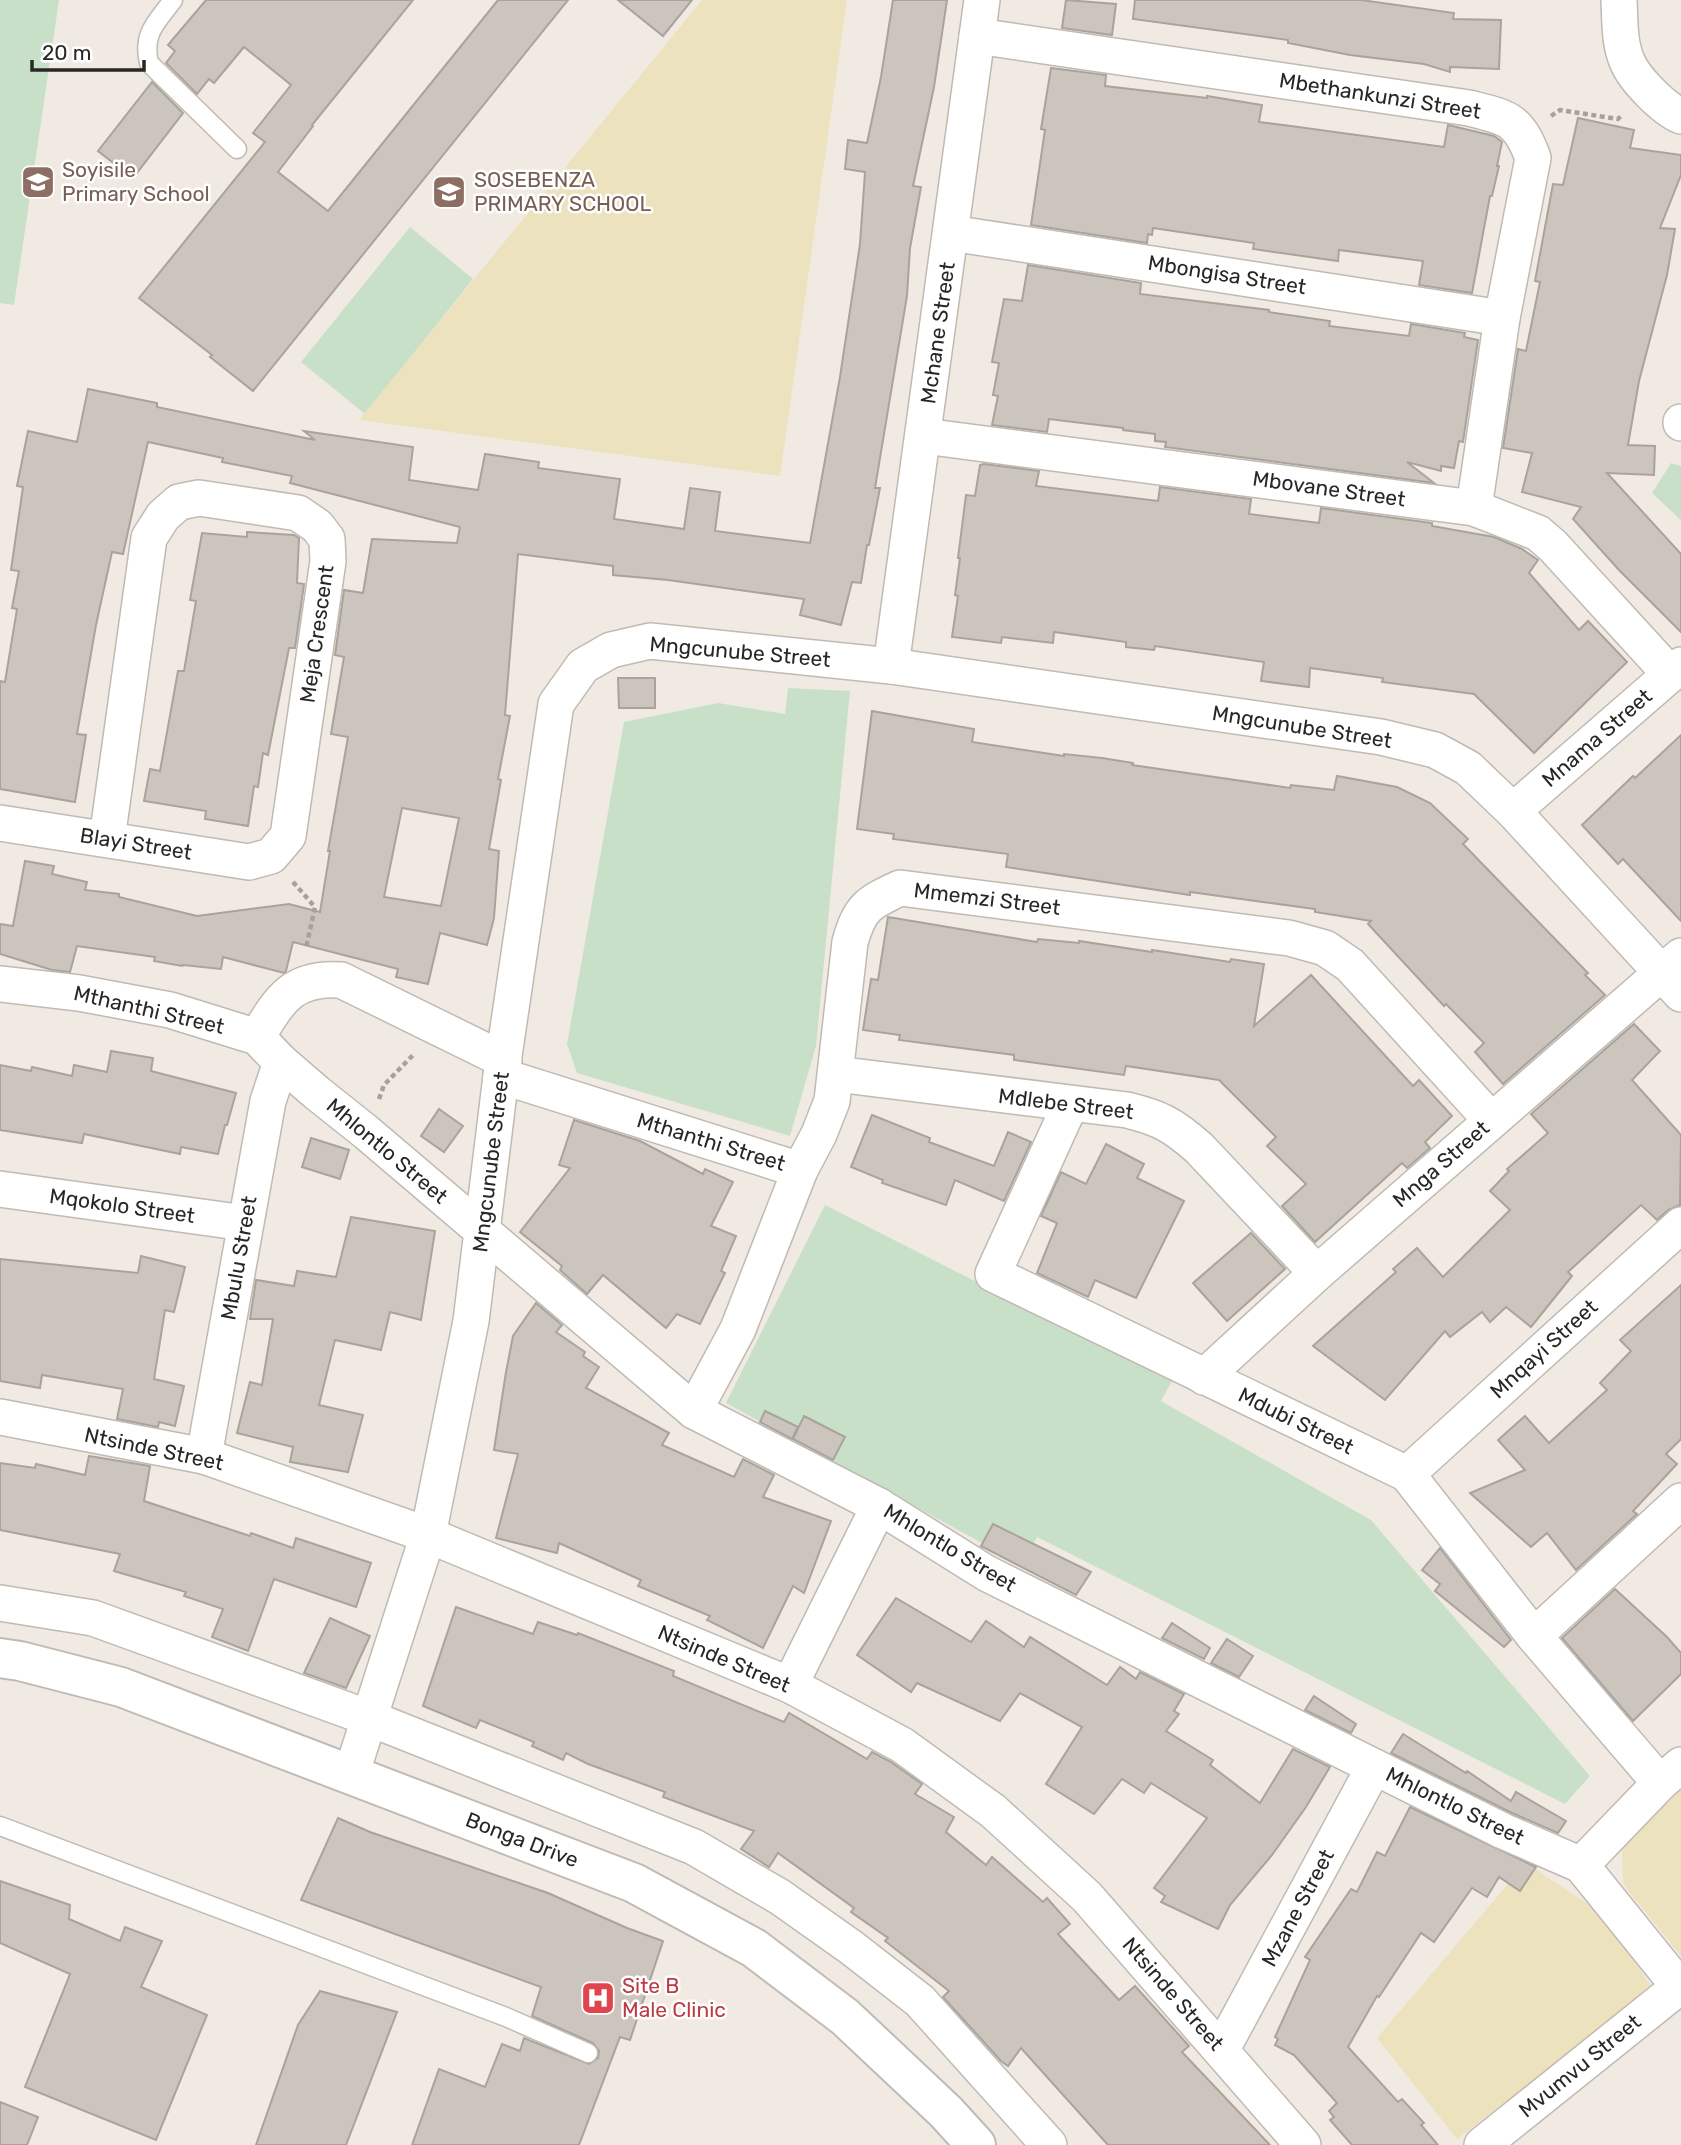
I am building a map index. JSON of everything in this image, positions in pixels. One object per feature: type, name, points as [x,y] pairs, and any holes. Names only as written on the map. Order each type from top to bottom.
[{"type":"street","name":"Mchane Street","points":[[891,666],[982,0]]},
{"type":"street","points":[[1619,0],[1620,30],[1626,61],[1648,90],[1681,116]]},
{"type":"street","name":"Mbethankunzi Street","points":[[977,36],[1469,108],[1499,115],[1525,136]]},
{"type":"street","points":[[1474,508],[1502,318],[1533,158],[1525,136]]},
{"type":"street","name":"Mbongisa Street","points":[[951,233],[1502,318]]},
{"type":"street","name":"Mbovane Street","points":[[924,436],[1474,508],[1538,533],[1676,670]]},
{"type":"street","name":"Meja Crescent","points":[[107,839],[149,538],[163,516],[179,502],[199,498],[298,513],[317,526],[327,539],[328,561],[288,836],[271,856]]},
{"type":"street","name":"Mngcunube Street","points":[[351,1775],[428,1535],[471,1321],[503,1068],[556,704],[583,666],[611,650],[650,641],[891,666],[1381,737],[1435,750],[1468,768],[1675,974]]},
{"type":"street","name":"Mnama Street","points":[[1513,811],[1676,670]]},
{"type":"street","name":"Blayi Street","points":[[0,822],[248,862],[271,856]]},
{"type":"street","name":"Mmemzi Street","points":[[694,1411],[738,1329],[800,1170],[832,1101],[850,942],[858,916],[875,900],[900,888],[1289,938],[1325,948],[1350,965],[1491,1120]]},
{"type":"street","name":"Mnga Street","points":[[1204,1377],[1491,1120],[1675,974]]},
{"type":"street","name":"Mthanthi Street","points":[[298,986],[325,979],[341,981],[438,1028],[503,1068],[800,1170]]},
{"type":"street","name":"Mthanthi Street","points":[[0,984],[79,993],[170,1010],[269,1050]]},
{"type":"street","points":[[269,1050],[279,1001],[298,986]]},
{"type":"street","name":"Mhlontlo Street","points":[[269,1050],[694,1411],[879,1506],[986,1573],[1503,1831],[1581,1865],[1680,1988]]},
{"type":"street","name":"Mbulu Street","points":[[205,1456],[268,1101],[269,1050]]},
{"type":"street","name":"Mdlebe Street","points":[[836,1074],[1127,1110],[1156,1117],[1180,1131],[1317,1273]]},
{"type":"street","name":"Mdubi Street","points":[[1070,1105],[993,1274],[1407,1474],[1534,1636],[1670,1774]]},
{"type":"street","name":"Mqokolo Street","points":[[0,1189],[245,1223]]},
{"type":"street","name":"Mnqayi Street","points":[[1407,1474],[1681,1225]]},
{"type":"street","name":"Ntsinde Street","points":[[0,1417],[205,1456],[428,1535],[790,1685],[902,1745],[993,1811],[1087,1897],[1303,2145]]},
{"type":"street","points":[[1534,1636],[1681,1501]]},
{"type":"street","points":[[790,1685],[879,1506]]},
{"type":"street","points":[[0,1603],[93,1618],[369,1718],[694,1847],[780,1897],[920,2001],[1049,2145]]},
{"type":"street","name":"Bonga Drive","points":[[0,1658],[121,1687],[634,1883],[754,1948],[845,2017],[946,2112],[976,2145]]},
{"type":"street","name":"Mzane Street","points":[[1222,2049],[1374,1767]]},
{"type":"street","points":[[1581,1865],[1670,1774]]},
{"type":"street","name":"Mvumvu Street","points":[[1482,2145],[1680,1988]]},
{"type":"lane","points":[[173,0],[149,33],[145,47],[149,63],[237,149]]},
{"type":"lane","points":[[0,1826],[506,2017],[589,2053]]},
{"type":"path","points":[[1525,136],[1560,110],[1618,119],[1648,90]]},
{"type":"path","points":[[271,856],[315,908],[298,986]]},
{"type":"path","points":[[366,1132],[384,1085],[438,1028]]},
{"type":"green space","points":[[0,0],[59,0],[14,305],[0,303]]},
{"type":"green space","points":[[410,227],[473,279],[365,414],[301,362]]},
{"type":"green space","points":[[1671,463],[1681,466],[1681,520],[1652,493]]},
{"type":"green space","points":[[788,688],[850,691],[816,1046],[790,1136],[577,1073],[567,1044],[624,722],[718,703],[785,714]]},
{"type":"green space","points":[[825,1205],[1172,1381],[1161,1401],[1371,1520],[1590,1776],[1565,1804],[1037,1537],[1022,1565],[726,1403]]},
{"type":"sand","points":[[702,0],[847,0],[780,476],[359,420]]},
{"type":"sand","points":[[1681,1786],[1681,1956],[1623,1884],[1622,1844]]},
{"type":"sand","points":[[1526,1863],[1601,1913],[1653,1989],[1457,2139],[1377,2038]]},
{"type":"building","points":[[206,0],[413,0],[312,125],[278,172],[328,211],[498,0],[568,0],[253,391],[139,298],[265,142],[253,133],[291,85],[244,47],[214,83],[209,79],[197,94],[166,63],[175,51],[168,45]]},
{"type":"building","points":[[618,0],[692,0],[663,36]]},
{"type":"building","points":[[893,0],[947,0],[934,87],[913,186],[921,187],[910,248],[907,296],[875,488],[880,488],[861,583],[852,582],[841,625],[800,615],[804,599],[613,575],[613,566],[518,554],[505,715],[510,716],[489,849],[499,851],[494,918],[487,945],[440,933],[428,984],[396,977],[398,969],[293,942],[284,973],[223,957],[221,969],[182,966],[154,961],[155,957],[77,946],[70,972],[52,970],[0,954],[0,924],[13,926],[25,861],[54,866],[52,874],[87,882],[85,890],[119,894],[119,897],[197,916],[289,904],[320,912],[348,737],[331,734],[344,657],[335,655],[344,590],[363,593],[372,539],[457,543],[460,527],[290,483],[292,476],[222,462],[223,458],[148,442],[123,554],[112,552],[96,625],[77,734],[86,735],[75,802],[0,789],[0,681],[5,682],[17,609],[12,608],[19,571],[11,570],[23,487],[17,486],[28,431],[77,442],[88,389],[157,403],[157,407],[315,440],[304,431],[413,447],[409,480],[478,490],[485,454],[539,462],[538,468],[620,479],[614,519],[684,529],[690,488],[720,492],[715,531],[810,543],[840,377],[860,244],[865,172],[845,169],[848,140],[867,143]],"holes":[[[402,808],[459,818],[441,906],[384,897]]]},
{"type":"building","points":[[1066,0],[1116,4],[1112,35],[1062,28]]},
{"type":"building","points":[[1135,0],[1361,0],[1454,13],[1453,19],[1501,20],[1499,69],[1450,67],[1450,72],[1424,64],[1350,55],[1288,43],[1288,40],[1133,19]]},
{"type":"building","points":[[1051,68],[1106,75],[1105,86],[1207,96],[1262,105],[1259,122],[1444,147],[1448,125],[1494,136],[1502,142],[1499,166],[1490,196],[1472,293],[1419,285],[1423,261],[1339,250],[1338,261],[1253,249],[1254,243],[1153,228],[1152,235],[1148,234],[1147,243],[1031,225],[1045,130],[1041,129]]},
{"type":"building","points":[[152,82],[183,113],[133,178],[98,151]]},
{"type":"building","points":[[1578,118],[1634,130],[1630,148],[1681,155],[1681,175],[1660,228],[1675,229],[1667,275],[1639,381],[1628,445],[1655,446],[1654,475],[1607,473],[1681,554],[1681,632],[1573,519],[1581,507],[1522,492],[1532,453],[1503,448],[1518,349],[1526,351],[1540,282],[1535,281],[1553,184],[1563,185]]},
{"type":"building","points":[[1028,265],[1141,283],[1140,294],[1269,310],[1330,321],[1329,326],[1409,336],[1411,324],[1465,333],[1464,337],[1478,340],[1463,442],[1459,441],[1454,468],[1441,466],[1441,471],[1407,462],[1434,483],[1165,447],[1166,442],[1155,441],[1155,434],[1123,428],[1049,419],[1047,432],[992,425],[998,396],[993,395],[999,363],[992,362],[1004,299],[1022,301]]},
{"type":"building","points":[[980,465],[1039,471],[1036,486],[1158,501],[1160,487],[1251,499],[1249,514],[1319,523],[1321,508],[1432,523],[1432,526],[1494,537],[1522,549],[1538,560],[1529,573],[1579,630],[1588,621],[1627,662],[1534,753],[1474,694],[1382,682],[1383,678],[1310,668],[1309,687],[1261,681],[1264,662],[1155,646],[1154,650],[1126,647],[1126,642],[1054,632],[1053,643],[1002,637],[1001,643],[952,637],[966,495],[975,496]]},
{"type":"building","points":[[247,532],[294,535],[299,538],[297,583],[304,584],[295,648],[289,648],[268,755],[263,753],[258,787],[254,786],[248,826],[205,819],[206,811],[144,801],[150,769],[160,771],[178,671],[184,671],[196,601],[190,600],[202,533],[247,537]]},
{"type":"building","points":[[618,678],[655,678],[655,708],[619,708]]},
{"type":"building","points":[[872,711],[974,729],[972,742],[1064,756],[1102,758],[1133,763],[1132,765],[1290,788],[1291,785],[1334,790],[1337,776],[1397,787],[1430,803],[1468,839],[1463,844],[1588,973],[1585,975],[1605,995],[1503,1084],[1475,1052],[1484,1043],[1446,1004],[1444,1006],[1368,924],[1371,921],[1315,912],[1315,909],[1190,892],[1190,895],[1006,867],[1008,854],[893,839],[894,834],[857,829]]},
{"type":"building","points":[[1681,735],[1681,921],[1623,859],[1618,864],[1582,825]]},
{"type":"building","points":[[888,917],[1037,942],[1038,939],[1079,941],[1230,962],[1231,959],[1264,964],[1254,1026],[1311,975],[1413,1086],[1419,1080],[1452,1116],[1425,1142],[1430,1148],[1407,1168],[1402,1163],[1315,1242],[1282,1206],[1306,1184],[1267,1146],[1276,1137],[1219,1080],[1126,1066],[1124,1075],[1014,1060],[1014,1055],[899,1040],[900,1035],[863,1030],[871,979],[878,980]]},
{"type":"building","points":[[1634,1024],[1660,1051],[1632,1080],[1681,1135],[1680,1205],[1668,1210],[1657,1220],[1641,1205],[1568,1272],[1572,1276],[1531,1327],[1506,1307],[1490,1322],[1482,1312],[1450,1337],[1445,1331],[1385,1400],[1313,1346],[1396,1272],[1393,1269],[1417,1248],[1443,1277],[1510,1210],[1490,1191],[1509,1171],[1507,1169],[1548,1133],[1531,1114]]},
{"type":"building","points":[[111,1051],[153,1058],[151,1071],[236,1093],[218,1154],[181,1147],[180,1154],[84,1134],[82,1143],[0,1130],[0,1065],[31,1071],[32,1067],[72,1076],[74,1065],[107,1072]]},
{"type":"building","points":[[439,1109],[463,1126],[444,1152],[421,1136]]},
{"type":"building","points":[[872,1115],[930,1138],[929,1142],[994,1166],[1008,1132],[1031,1142],[1004,1201],[955,1180],[946,1205],[882,1183],[883,1180],[851,1167]]},
{"type":"building","points":[[574,1120],[640,1141],[703,1174],[705,1169],[733,1182],[711,1226],[736,1236],[721,1271],[725,1273],[700,1324],[677,1314],[666,1328],[603,1275],[587,1294],[560,1270],[562,1266],[520,1232],[570,1168],[559,1165]]},
{"type":"building","points":[[311,1138],[349,1150],[340,1179],[302,1167]]},
{"type":"building","points":[[1106,1144],[1144,1164],[1137,1178],[1184,1201],[1136,1298],[1095,1280],[1088,1297],[1037,1273],[1057,1223],[1041,1216],[1061,1172],[1086,1184]]},
{"type":"building","points":[[351,1217],[435,1231],[421,1320],[390,1312],[381,1350],[335,1340],[319,1405],[363,1415],[348,1472],[290,1462],[293,1447],[237,1433],[250,1382],[262,1385],[273,1319],[250,1319],[256,1280],[294,1286],[297,1271],[336,1277]]},
{"type":"building","points":[[1251,1233],[1285,1269],[1227,1321],[1193,1283]]},
{"type":"building","points":[[141,1256],[185,1267],[174,1312],[165,1310],[154,1379],[184,1386],[175,1426],[159,1422],[158,1427],[117,1419],[123,1389],[42,1375],[40,1388],[0,1381],[0,1259],[138,1273]]},
{"type":"building","points":[[1681,1285],[1681,1439],[1666,1454],[1677,1464],[1633,1511],[1637,1514],[1576,1570],[1547,1533],[1531,1547],[1470,1493],[1525,1470],[1498,1440],[1525,1416],[1549,1443],[1607,1390],[1600,1383],[1631,1351],[1620,1340]]},
{"type":"building","points":[[536,1303],[562,1325],[556,1332],[585,1352],[583,1356],[599,1367],[586,1388],[669,1433],[662,1445],[734,1477],[743,1459],[774,1475],[763,1497],[831,1521],[804,1593],[793,1586],[763,1648],[707,1620],[710,1616],[638,1586],[641,1580],[559,1543],[557,1553],[496,1538],[518,1454],[494,1450],[506,1372],[513,1336]]},
{"type":"building","points":[[765,1411],[798,1427],[792,1439],[760,1422]]},
{"type":"building","points":[[804,1416],[845,1437],[833,1460],[793,1439]]},
{"type":"building","points":[[89,1456],[150,1466],[144,1501],[293,1548],[296,1538],[371,1563],[356,1607],[274,1579],[248,1651],[212,1637],[223,1609],[184,1596],[186,1592],[114,1571],[120,1554],[0,1530],[0,1463],[35,1468],[36,1464],[85,1475]]},
{"type":"building","points":[[993,1524],[1091,1572],[1076,1595],[981,1546]]},
{"type":"building","points":[[1440,1548],[1511,1640],[1504,1647],[1435,1591],[1440,1584],[1422,1570]]},
{"type":"building","points":[[1615,1589],[1681,1653],[1681,1674],[1633,1721],[1562,1638]]},
{"type":"building","points":[[896,1598],[971,1642],[986,1621],[1024,1647],[1030,1637],[1107,1685],[1120,1667],[1136,1679],[1140,1672],[1184,1694],[1174,1711],[1179,1714],[1166,1731],[1213,1760],[1210,1765],[1260,1803],[1293,1749],[1330,1767],[1272,1855],[1230,1905],[1218,1929],[1161,1902],[1165,1896],[1154,1888],[1207,1818],[1151,1783],[1144,1793],[1122,1779],[1094,1814],[1046,1784],[1082,1727],[1020,1693],[1000,1721],[917,1683],[911,1692],[857,1655]]},
{"type":"building","points":[[456,1607],[533,1634],[538,1622],[577,1635],[578,1633],[674,1671],[673,1676],[784,1722],[789,1713],[867,1759],[872,1752],[891,1762],[922,1784],[915,1794],[954,1817],[946,1832],[986,1865],[992,1857],[1043,1902],[1047,1898],[1070,1924],[1058,1934],[1119,2000],[1135,1986],[1189,2046],[1182,2052],[1270,2145],[1108,2145],[1021,2048],[1008,2066],[1001,2061],[943,1997],[949,1991],[885,1941],[888,1938],[851,1912],[854,1908],[778,1853],[769,1867],[741,1849],[754,1831],[663,1797],[665,1792],[588,1764],[566,1753],[563,1760],[532,1746],[534,1742],[480,1720],[476,1728],[423,1706]]},
{"type":"building","points":[[330,1618],[370,1636],[346,1688],[304,1673]]},
{"type":"building","points":[[1172,1623],[1210,1648],[1204,1659],[1162,1638]]},
{"type":"building","points":[[1227,1639],[1253,1656],[1239,1677],[1211,1663]]},
{"type":"building","points":[[1314,1696],[1356,1724],[1351,1733],[1305,1710]]},
{"type":"building","points":[[1403,1734],[1466,1773],[1467,1771],[1511,1801],[1516,1792],[1566,1821],[1558,1833],[1391,1753]]},
{"type":"building","points":[[1410,1807],[1536,1867],[1520,1891],[1499,1877],[1487,1897],[1472,1888],[1434,1942],[1421,1933],[1379,1997],[1377,1996],[1348,2047],[1398,2102],[1402,2099],[1424,2123],[1421,2125],[1438,2145],[1352,2145],[1330,2120],[1334,2117],[1329,2111],[1337,2103],[1294,2055],[1275,2045],[1278,2039],[1275,2037],[1310,1960],[1305,1957],[1351,1889],[1357,1892],[1377,1852],[1385,1856]]},
{"type":"building","points":[[338,1818],[370,1832],[548,1893],[663,1941],[630,2040],[620,2037],[579,2145],[412,2145],[439,2069],[485,2087],[502,2044],[520,2051],[524,2038],[589,2064],[598,2058],[599,2051],[593,2043],[532,2016],[541,1987],[301,1900]]},
{"type":"building","points":[[0,1881],[70,1905],[69,1919],[120,1941],[125,1927],[162,1941],[141,1987],[207,2015],[156,2140],[25,2087],[70,1974],[0,1943]]},
{"type":"building","points":[[320,1991],[397,2012],[346,2145],[256,2145],[298,2025]]},
{"type":"building","points":[[0,2102],[38,2117],[27,2145],[0,2145]]},
{"type":"place","name":"Soyisile Primary School","points":[[38,182]]},
{"type":"place","name":"SOSEBENZA PRIMARY SCHOOL","points":[[449,192]]},
{"type":"place","name":"Site B Male Clinic","points":[[598,1998]]}]
